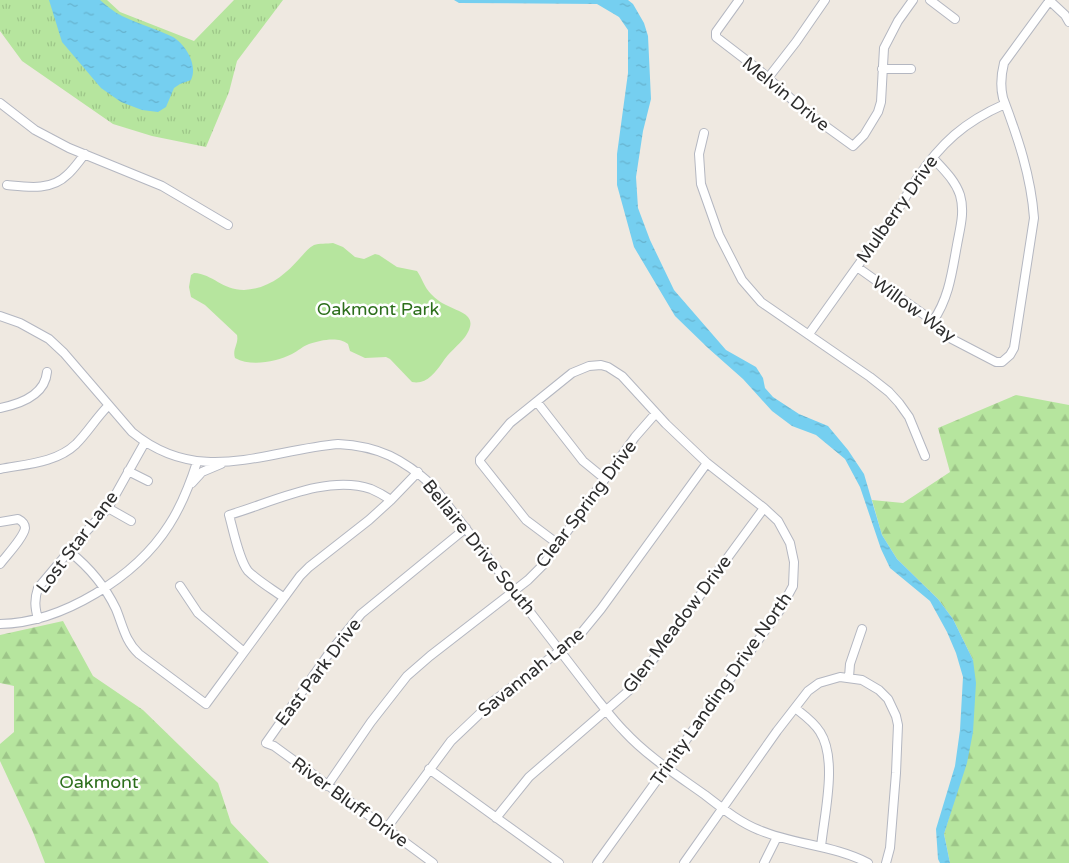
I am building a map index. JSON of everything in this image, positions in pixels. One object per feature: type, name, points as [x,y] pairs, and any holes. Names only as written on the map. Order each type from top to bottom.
[{"type":"street","name":"Melvin Drive","points":[[739,0],[715,36],[721,43],[768,78],[798,105],[851,145],[855,145],[859,141],[878,112],[881,102],[882,69]]},
{"type":"street","points":[[768,78],[801,36],[825,0]]},
{"type":"street","points":[[912,69],[882,69],[883,53],[887,41],[913,0]]},
{"type":"street","points":[[930,0],[955,19]]},
{"type":"street","points":[[1005,104],[1000,88],[1004,63],[1050,0],[1069,22]]},
{"type":"street","points":[[0,103],[35,130],[85,154],[162,186],[228,225]]},
{"type":"street","name":"Mulberry Drive","points":[[809,334],[933,158],[967,124],[1005,104]]},
{"type":"street","name":"Willow Way","points":[[857,267],[933,321],[948,337],[988,358],[1000,362],[1010,355],[1014,348],[1034,218],[1025,159],[1005,104]]},
{"type":"street","points":[[704,133],[699,154],[701,184],[719,235],[729,258],[742,280],[756,297],[870,377],[899,403],[909,417],[925,456]]},
{"type":"street","points":[[7,185],[32,188],[52,184],[66,176],[85,154]]},
{"type":"street","points":[[933,158],[953,180],[960,195],[962,208],[953,275],[944,303],[933,321]]},
{"type":"street","name":"Bellaire Drive South","points":[[0,316],[20,323],[49,339],[64,353],[132,432],[145,442],[175,456],[197,462],[225,462],[338,444],[354,445],[380,451],[405,463],[433,486],[515,590],[606,711],[636,743],[723,809],[758,830],[777,837],[850,855],[868,863]]},
{"type":"street","name":"Trinity Landing Drive North","points":[[537,402],[572,374],[589,366],[601,365],[608,367],[622,376],[656,413],[707,462],[778,521],[790,543],[794,562],[794,579],[790,594],[780,610],[597,863]]},
{"type":"street","points":[[0,408],[19,403],[42,388],[47,372]]},
{"type":"street","points":[[558,544],[526,520],[480,462],[481,457],[510,423],[537,402],[584,461],[605,480]]},
{"type":"street","points":[[0,469],[50,459],[67,452],[108,406]]},
{"type":"street","name":"Clear Spring Drive","points":[[328,786],[371,722],[407,676],[528,580],[543,565],[635,438],[656,413]]},
{"type":"street","name":"Lost Star Lane","points":[[38,619],[35,596],[38,588],[108,508],[145,442]]},
{"type":"street","points":[[0,624],[38,619],[72,608],[105,588],[132,566],[161,537],[169,525],[189,487],[197,462]]},
{"type":"street","points":[[189,487],[202,472],[225,462]]},
{"type":"street","name":"Savannah Lane","points":[[386,829],[451,741],[478,714],[578,637],[601,610],[707,462]]},
{"type":"street","points":[[128,470],[148,481]]},
{"type":"street","points":[[70,552],[84,562],[105,588],[131,646],[206,704],[283,597],[309,567],[391,500],[418,472]]},
{"type":"street","points":[[283,597],[249,571],[243,563],[229,515],[302,491],[328,486],[362,487],[377,492],[391,500]]},
{"type":"street","points":[[108,508],[131,521]]},
{"type":"street","name":"Glen Meadow Drive","points":[[496,818],[529,777],[634,686],[764,508]]},
{"type":"street","points":[[0,522],[18,519],[25,526],[22,534],[0,564]]},
{"type":"street","name":"East Park Drive","points":[[266,743],[330,652],[361,614],[466,528]]},
{"type":"street","points":[[180,586],[198,613],[244,652]]},
{"type":"street","points":[[849,677],[850,664],[862,629]]},
{"type":"street","points":[[684,863],[795,708],[814,686],[828,680],[849,677],[862,680],[879,690],[888,699],[898,725],[896,782],[890,848],[886,863]]},
{"type":"street","points":[[795,708],[812,721],[821,732],[829,758],[821,847]]},
{"type":"street","name":"River Bluff Drive","points":[[266,743],[274,746],[433,863]]},
{"type":"street","points":[[429,769],[558,863]]},
{"type":"street","points":[[764,863],[777,837]]},
{"type":"green space","points":[[0,0],[107,0],[120,12],[194,41],[234,0],[283,0],[237,61],[229,92],[206,147],[152,136],[113,124],[22,61],[0,31]]},
{"type":"green space","name":"Oakmont Park","points":[[333,243],[343,247],[355,257],[364,259],[375,254],[397,267],[417,271],[433,296],[470,319],[469,330],[465,337],[426,380],[412,382],[390,359],[386,357],[365,358],[350,351],[348,344],[335,339],[309,344],[292,354],[271,361],[256,363],[241,361],[235,358],[234,355],[237,335],[205,305],[191,297],[189,287],[191,275],[194,273],[207,276],[236,289],[253,289],[268,284],[282,275],[314,245]]},
{"type":"green space","points":[[1016,395],[1069,405],[1069,863],[950,863],[944,834],[957,791],[973,660],[953,619],[938,599],[897,559],[882,535],[872,500],[903,503],[950,472],[938,428]]},
{"type":"green space","name":"Oakmont","points":[[63,621],[93,676],[143,710],[218,783],[231,823],[269,863],[45,863],[33,832],[0,761],[0,744],[14,732],[14,686],[0,683],[0,635]]},
{"type":"water","points":[[49,0],[100,0],[122,16],[173,37],[190,56],[193,68],[191,80],[174,88],[166,107],[158,112],[142,110],[121,102],[101,88],[62,42]]},
{"type":"water","points":[[454,0],[628,0],[633,4],[644,23],[648,36],[651,99],[643,131],[636,177],[638,208],[650,240],[674,290],[726,350],[756,367],[763,378],[765,388],[773,397],[799,414],[828,426],[848,450],[864,474],[882,535],[897,559],[938,599],[953,619],[973,660],[976,683],[973,732],[967,763],[944,834],[950,863],[940,863],[938,859],[936,829],[955,766],[960,730],[963,677],[956,653],[930,601],[890,568],[881,549],[860,487],[845,459],[816,435],[792,426],[772,411],[743,379],[675,316],[634,247],[617,185],[617,154],[628,73],[628,30],[619,17],[597,4],[459,3]]}]
